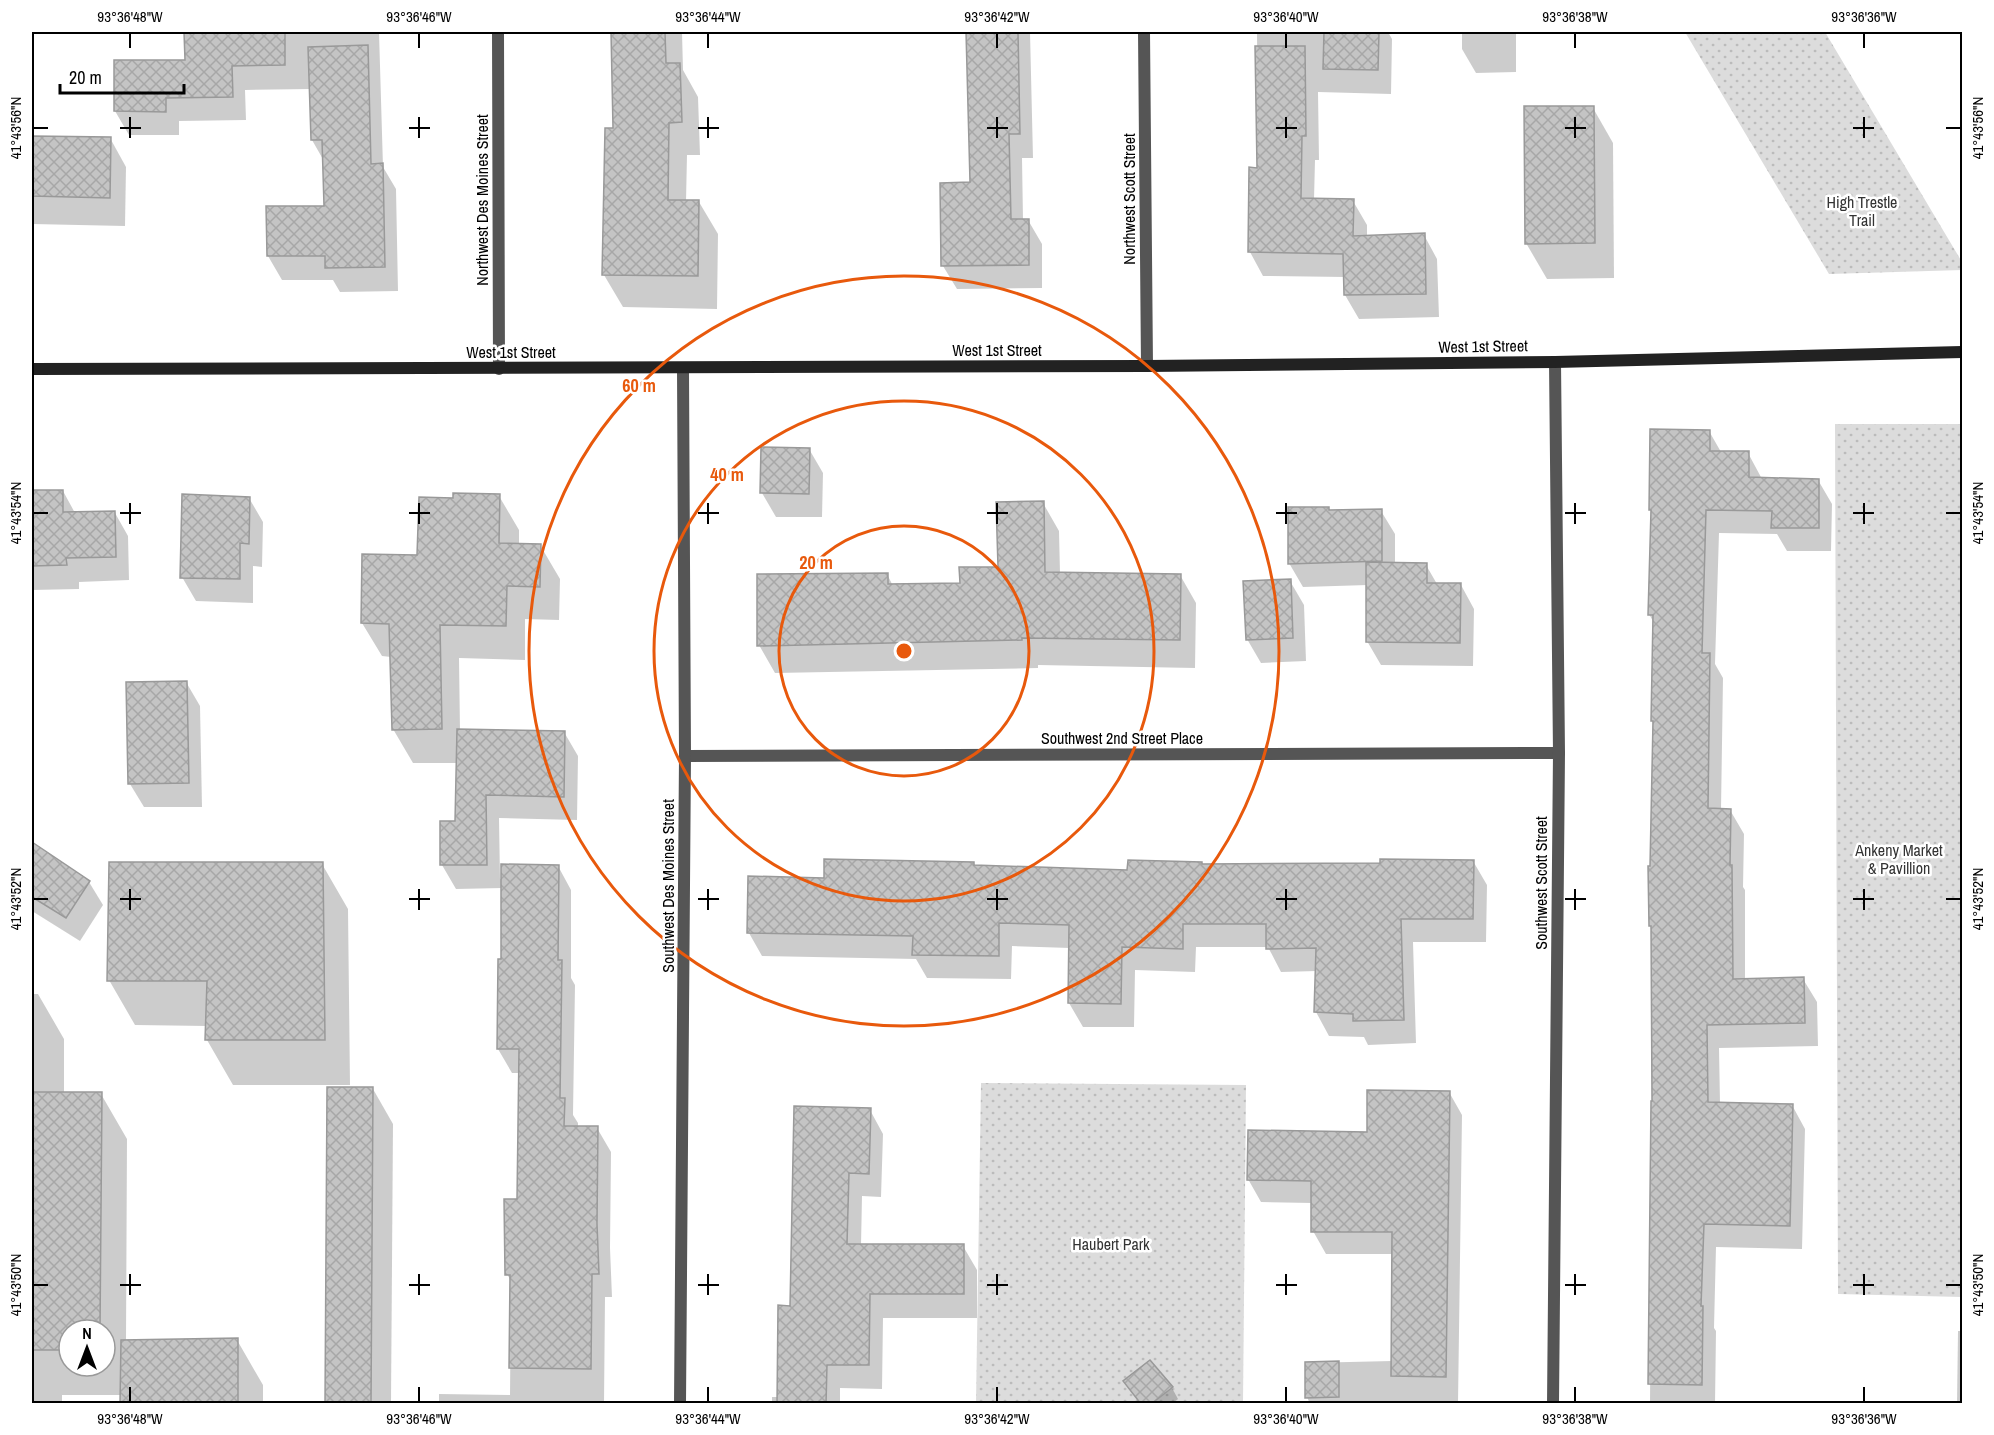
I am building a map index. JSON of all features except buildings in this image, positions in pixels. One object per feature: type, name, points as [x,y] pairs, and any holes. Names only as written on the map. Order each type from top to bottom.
[{"type":"main road","name":"West 1st Street","points":[[32,369],[1147,366],[1555,362],[1962,352]]},
{"type":"street","name":"Northwest Des Moines Street","points":[[498,32],[499,369]]},
{"type":"street","name":"Northwest Scott Street","points":[[1144,32],[1147,366]]},
{"type":"street","name":"Southwest Scott Street","points":[[1553,1404],[1559,753],[1555,362]]},
{"type":"street","name":"Southwest Des Moines Street","points":[[680,1404],[685,756],[683,369]]},
{"type":"street","name":"Southwest 2nd Street Place","points":[[685,756],[1559,753]]},
{"type":"green space","name":"High Trestle Trail","points":[[1685,32],[1825,32],[1962,262],[1962,270],[1829,274]]},
{"type":"green space","name":"Ankeny Market & Pavillion","points":[[1835,424],[1962,424],[1962,1297],[1838,1294]]},
{"type":"green space","name":"Haubert Park","points":[[981,1083],[1246,1085],[1243,1403],[976,1404]]}]
